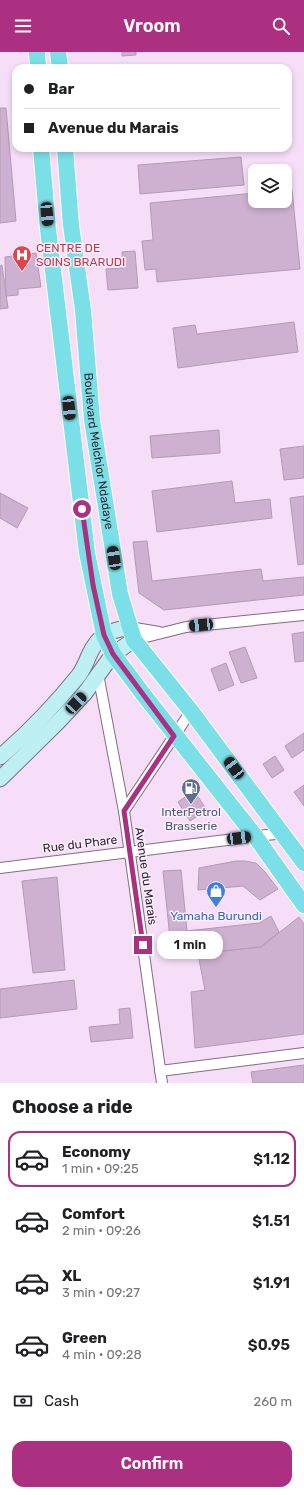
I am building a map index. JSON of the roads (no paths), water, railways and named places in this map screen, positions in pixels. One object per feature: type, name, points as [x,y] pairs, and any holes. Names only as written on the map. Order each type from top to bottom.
[{"type":"main road","points":[[37,52],[38,64]]},
{"type":"main road","points":[[58,52],[60,64]]},
{"type":"main road","name":"Boulevard Melchior Ndadaye","points":[[41,152],[48,229],[87,553],[104,635],[113,654],[174,736],[255,836],[304,905]]},
{"type":"main road","name":"Boulevard Melchior Ndadaye","points":[[66,152],[71,225],[83,310],[92,420],[120,594],[132,634],[283,833],[304,863]]},
{"type":"main road","points":[[0,757],[33,728],[62,696],[83,669],[92,647],[104,635],[132,634]]},
{"type":"main road","points":[[0,779],[85,693],[113,654],[132,634]]},
{"type":"street","points":[[132,634],[304,615]]},
{"type":"street","points":[[132,634],[161,632]]},
{"type":"street","name":"Avenue du Marais","points":[[98,674],[124,811],[162,1083]]},
{"type":"street","points":[[124,811],[191,711]]},
{"type":"street","name":"Rue du Phare","points":[[0,868],[283,833]]},
{"type":"street","points":[[160,1071],[304,1053]]},
{"type":"place","name":"CENTRE DE SOINS BRARUDI","points":[[22,272]]},
{"type":"place","name":"InterPetrol Brasserie","points":[[191,805]]},
{"type":"place","name":"Yamaha Burundi","points":[[216,908]]}]
